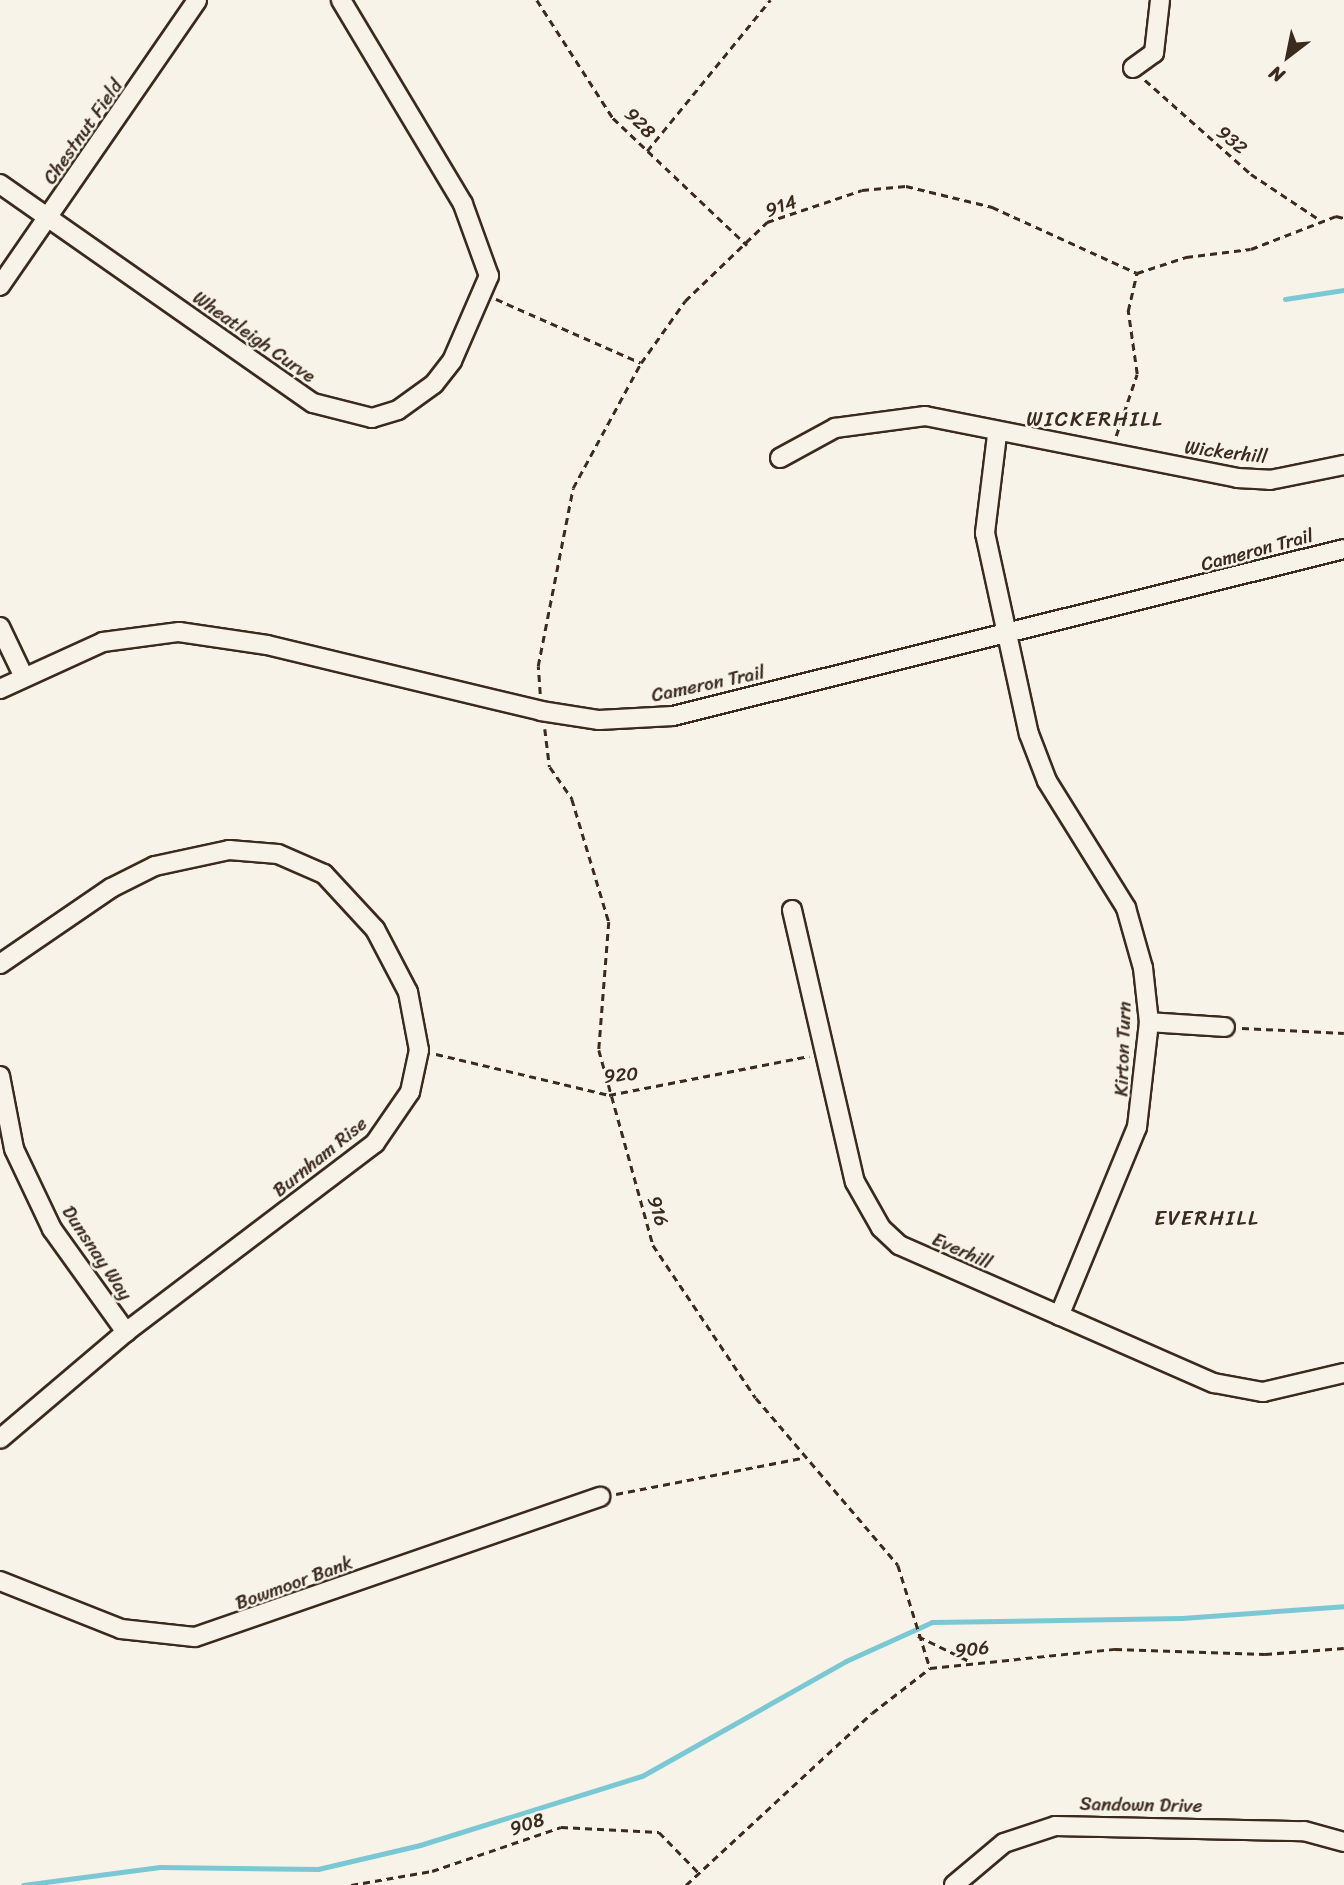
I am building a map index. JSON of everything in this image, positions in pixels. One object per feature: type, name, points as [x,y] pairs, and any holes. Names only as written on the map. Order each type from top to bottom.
[{"type":"street","name":"Chestnut Field","points":[[0,286],[197,0]]},
{"type":"street","points":[[341,0],[463,204],[485,251],[486,295]]},
{"type":"street","points":[[1133,68],[1154,53],[1160,0]]},
{"type":"street","name":"Wheatleigh Curve","points":[[0,184],[284,386],[313,403],[358,417],[398,410],[434,384],[486,295]]},
{"type":"street","name":"Wickerhill","points":[[780,458],[835,428],[868,420],[925,416],[996,435],[1270,480],[1344,464]]},
{"type":"street","name":"Kirton Turn","points":[[996,435],[985,533],[1037,758],[1130,920],[1149,1022],[1137,1127],[1059,1316]]},
{"type":"street","name":"Cameron Trail","points":[[0,689],[23,675],[103,642],[179,632],[267,645],[543,718],[599,720],[673,716],[1344,549]]},
{"type":"street","points":[[0,627],[23,675]]},
{"type":"street","name":"Burnham Rise","points":[[0,964],[111,888],[155,866],[229,850],[278,854],[324,874],[375,929],[408,992],[419,1050],[410,1092],[375,1143],[126,1332],[0,1439]]},
{"type":"street","name":"Everhill","points":[[792,910],[828,1052],[855,1182],[881,1228],[927,1259],[1234,1388],[1263,1392],[1344,1373]]},
{"type":"street","points":[[1149,1022],[1225,1027]]},
{"type":"street","name":"Dunsnay Way","points":[[0,1076],[14,1149],[51,1229],[126,1332]]},
{"type":"street","name":"Bowmoor Bank","points":[[0,1581],[121,1629],[195,1637],[600,1497]]},
{"type":"street","name":"Sandown Drive","points":[[954,1885],[1004,1843],[1055,1826],[1304,1831],[1344,1842]]},
{"type":"path","name":"928","points":[[537,0],[613,118],[747,245]]},
{"type":"path","points":[[648,151],[770,0]]},
{"type":"path","name":"932","points":[[1133,68],[1251,174],[1321,222]]},
{"type":"path","name":"914","points":[[543,718],[538,666],[573,488],[641,363],[685,302],[747,245],[766,222],[863,190],[906,187],[992,207],[1137,273]]},
{"type":"path","points":[[1113,456],[1137,374],[1128,310],[1137,273],[1186,257],[1251,249],[1321,222],[1344,218]]},
{"type":"path","points":[[486,295],[641,363]]},
{"type":"path","name":"916","points":[[543,718],[550,767],[572,799],[609,922],[599,1050],[608,1095],[653,1245],[802,1458],[898,1565],[930,1668]]},
{"type":"path","points":[[1225,1027],[1344,1033]]},
{"type":"path","name":"920","points":[[419,1050],[608,1095],[828,1052]]},
{"type":"path","points":[[600,1497],[802,1458]]},
{"type":"path","points":[[918,1636],[973,1663]]},
{"type":"path","name":"906","points":[[686,1885],[881,1704],[930,1668],[1115,1649],[1265,1654],[1344,1648]]},
{"type":"path","name":"908","points":[[351,1885],[432,1871],[561,1827],[659,1832],[699,1873]]},
{"type":"waterway","points":[[1285,299],[1344,290]]},
{"type":"waterway","points":[[23,1885],[160,1867],[318,1869],[420,1845],[642,1776],[846,1661],[932,1622],[1182,1618],[1344,1606]]},
{"type":"district","name":"WICKERHILL","points":[[1095,419]]},
{"type":"district","name":"EVERHILL","points":[[1207,1218]]}]
